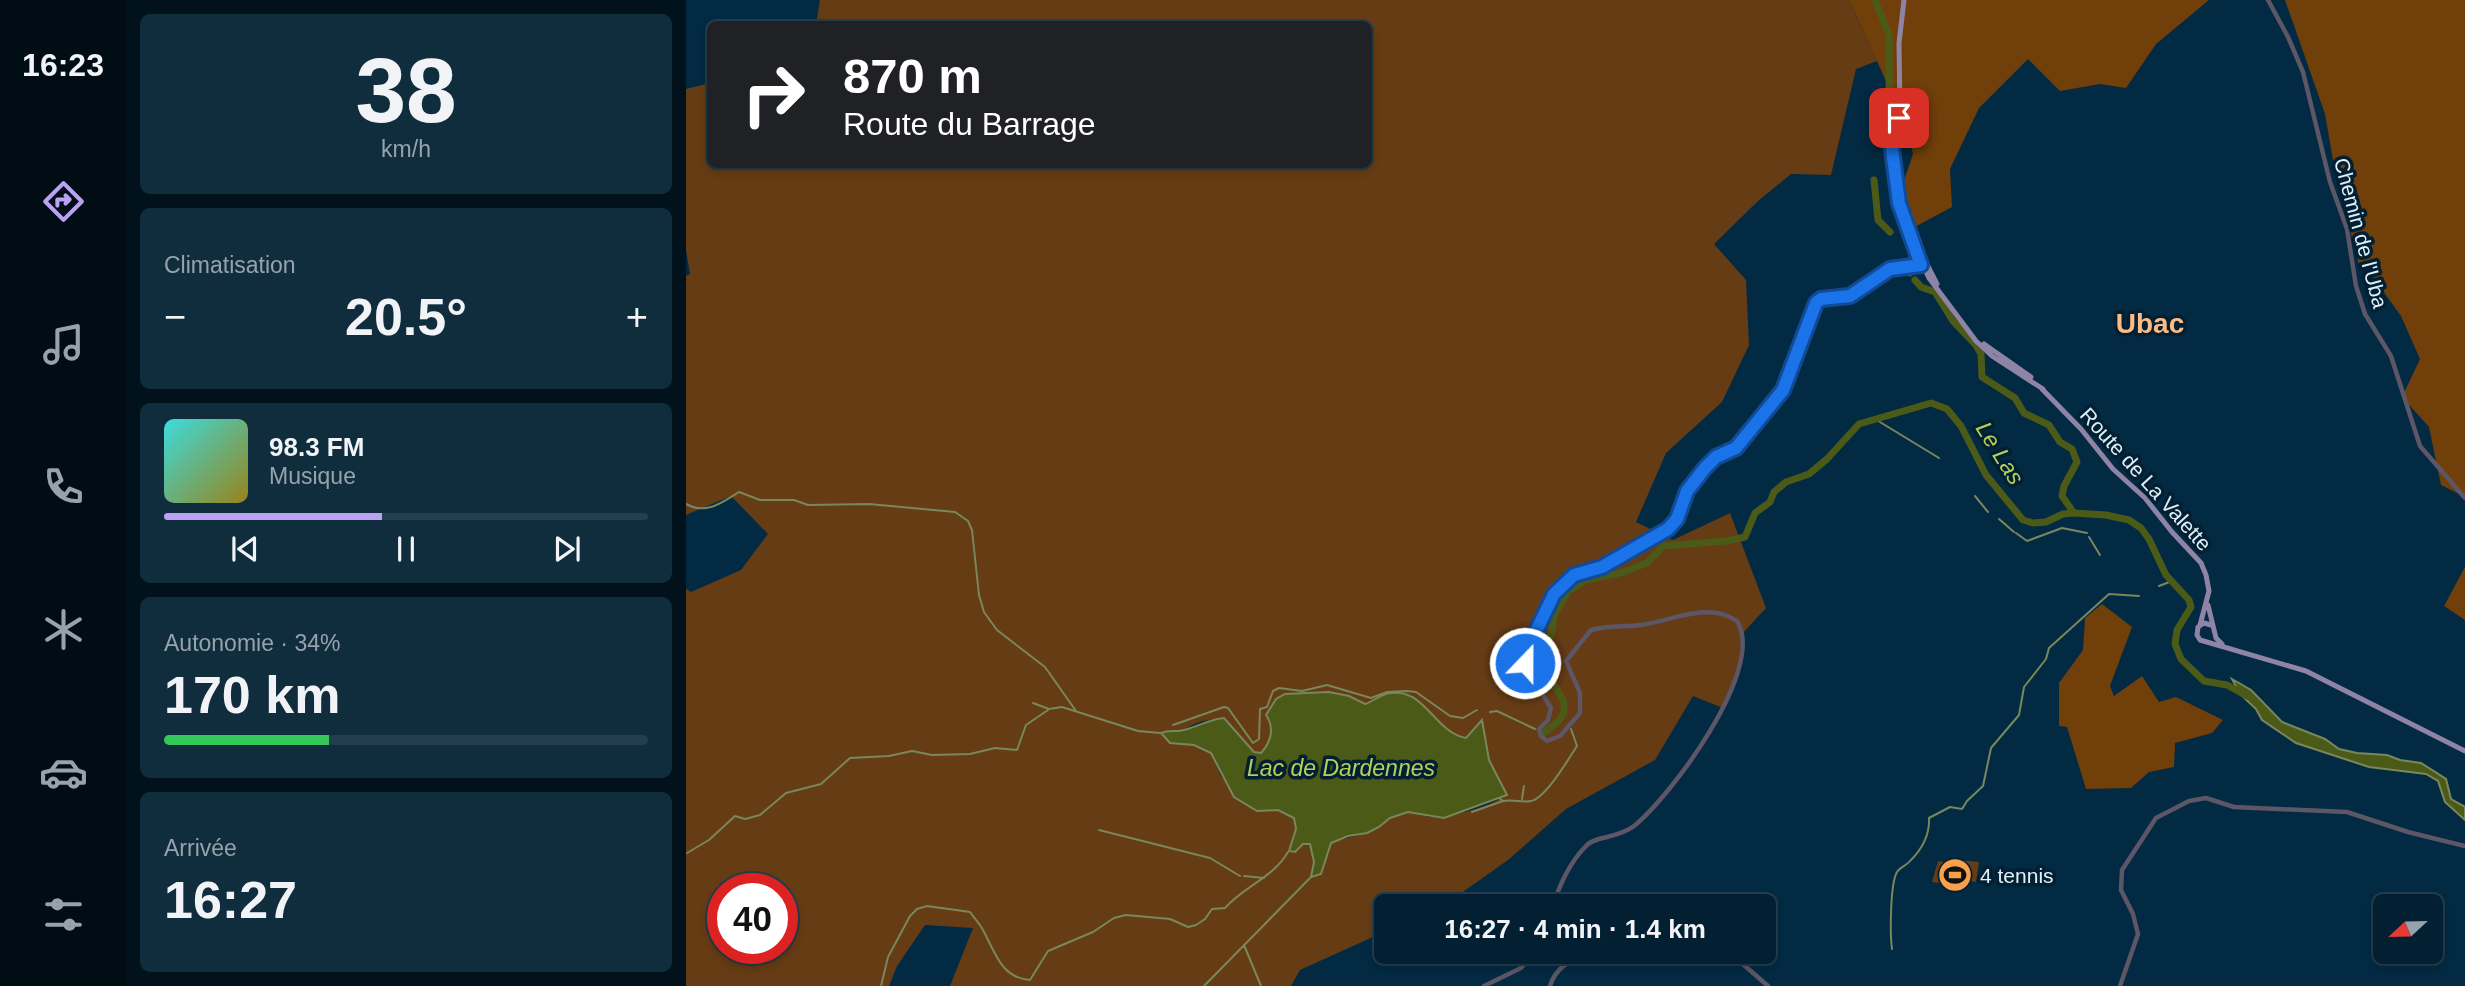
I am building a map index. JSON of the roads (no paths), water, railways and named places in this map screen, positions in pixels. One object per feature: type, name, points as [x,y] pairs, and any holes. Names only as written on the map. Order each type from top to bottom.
[{"type":"main road","name":"Route de La Valette","points":[[1904,0],[1899,43],[1900,112],[1892,149],[1900,209],[1921,263],[1968,332],[1989,353],[2043,389],[2118,474],[2145,498],[2172,533],[2201,563],[2208,581],[2207,599],[2200,625]]},
{"type":"main road","name":"Route de La Valette","points":[[1900,209],[1930,275]]},
{"type":"main road","name":"Route de La Valette","points":[[2207,599],[2211,625]]},
{"type":"main road","points":[[2225,645],[2214,634],[2211,625],[2200,625],[2197,635],[2203,641],[2209,640],[2306,671],[2465,751]]},
{"type":"main road","points":[[2209,640],[2214,634]]},
{"type":"street","name":"Chemin de l'Uba","points":[[2268,0],[2291,41],[2303,71],[2330,182],[2347,229],[2356,286],[2365,314],[2391,356],[2420,446],[2465,498]]},
{"type":"street","points":[[1905,227],[1913,253],[1908,262]]},
{"type":"street","points":[[1913,238],[1921,263]]},
{"type":"street","points":[[1558,894],[1586,845],[1594,840],[1618,836],[1636,824],[1655,805],[1697,752],[1734,685],[1743,638],[1740,624],[1724,614],[1675,616],[1644,625],[1591,630],[1566,660],[1567,668],[1580,692],[1579,715],[1555,740],[1543,739],[1539,727],[1548,720],[1551,708],[1526,668],[1525,657],[1551,598],[1574,575],[1605,565],[1673,525],[1687,491],[1705,468],[1716,457],[1736,448],[1781,393],[1813,306],[1821,299],[1850,291],[1888,264],[1921,263]]},
{"type":"street","points":[[1821,299],[1850,296],[1890,269],[1921,263]]},
{"type":"street","points":[[2120,986],[2138,933],[2133,914],[2121,890],[2122,870],[2155,818],[2175,807],[2199,798],[2234,807],[2356,814],[2408,832],[2465,846]]},
{"type":"street","points":[[1484,986],[1524,964]]},
{"type":"street","points":[[1550,986],[1554,976],[1565,964]]},
{"type":"street","points":[[1743,964],[1768,986]]},
{"type":"water","points":[[2232,679],[2251,690],[2282,722],[2325,739],[2339,749],[2387,755],[2421,763],[2446,779],[2451,799],[2465,807],[2465,820],[2445,802],[2438,781],[2426,774],[2369,767],[2296,743],[2262,720],[2256,709],[2240,694]]},
{"type":"water","name":"Lac de Dardennes","points":[[1329,692],[1349,696],[1365,704],[1386,694],[1410,696],[1445,727],[1466,738],[1482,720],[1489,760],[1507,795],[1444,818],[1408,812],[1390,818],[1367,833],[1348,836],[1331,843],[1321,874],[1311,877],[1314,862],[1310,844],[1303,844],[1295,852],[1289,851],[1296,829],[1294,818],[1278,810],[1257,811],[1234,797],[1211,753],[1194,745],[1170,743],[1161,733],[1183,730],[1224,718],[1254,752],[1261,753],[1271,735],[1266,715],[1276,699],[1285,694]]},
{"type":"waterway","points":[[1875,0],[1889,35],[1889,92],[1882,135]]},
{"type":"waterway","points":[[1874,180],[1878,220],[1890,232]]},
{"type":"waterway","points":[[1908,269],[1910,273]]},
{"type":"waterway","points":[[1915,280],[1921,287],[1935,292],[1953,321],[1976,345],[1981,354],[1982,377],[2015,398],[2024,413],[2049,425],[2060,442],[2072,449],[2077,462],[2064,486],[2062,496],[2074,513]]},
{"type":"waterway","name":"Le Las","points":[[1543,733],[1563,714],[1564,705],[1562,697],[1538,659],[1551,636],[1554,616],[1568,591],[1586,580],[1624,572],[1647,563],[1663,546],[1745,537],[1755,513],[1770,502],[1774,492],[1786,482],[1809,474],[1827,459],[1859,424],[1931,403],[1947,409],[1961,426],[1986,475],[2023,520],[2033,523],[2046,522],[2063,514],[2074,513],[2106,515],[2129,520],[2141,528],[2166,575],[2189,600],[2191,607],[2177,630],[2175,644],[2181,659],[2204,681],[2227,685],[2247,696]]},
{"type":"waterway","points":[[1875,419],[1939,458]]},
{"type":"waterway","points":[[686,504],[707,508],[720,504],[739,492],[760,500],[794,500],[808,505],[869,504],[955,512],[968,521],[972,530],[979,595],[984,612],[997,630],[1045,667],[1076,711]]},
{"type":"waterway","points":[[1975,496],[1988,512]]},
{"type":"waterway","points":[[1999,519],[2014,532]]},
{"type":"waterway","points":[[2016,533],[2027,541],[2062,528],[2087,533]]},
{"type":"waterway","points":[[2089,537],[2100,555]]},
{"type":"waterway","points":[[2159,586],[2172,581]]},
{"type":"waterway","points":[[1892,949],[1891,910],[1895,878],[1898,871],[1922,847],[1927,836],[1929,818],[1950,807],[1962,809],[1983,786],[1991,748],[2019,715],[2024,687],[2046,659],[2049,648],[2109,594],[2139,596]]},
{"type":"waterway","points":[[1173,725],[1224,707],[1228,708],[1253,743],[1259,739],[1260,709],[1267,707],[1273,691],[1279,688],[1302,691],[1327,685],[1371,698],[1387,692],[1416,692],[1450,716],[1463,718],[1477,710]]},
{"type":"waterway","points":[[1033,703],[1049,709],[1062,707],[1138,731],[1160,733]]},
{"type":"waterway","points":[[687,853],[709,840],[735,816],[745,819],[760,815],[786,793],[821,784],[850,758],[889,756],[912,751],[932,755],[970,754],[995,748],[1017,750],[1026,725],[1048,710]]},
{"type":"waterway","points":[[1490,712],[1497,711],[1535,729]]},
{"type":"waterway","points":[[1499,798],[1503,801],[1531,801],[1543,793],[1577,746],[1571,729]]},
{"type":"waterway","points":[[1522,799],[1524,786]]},
{"type":"waterway","points":[[1472,812],[1503,801]]},
{"type":"waterway","points":[[1099,830],[1210,858],[1240,876]]},
{"type":"waterway","points":[[881,986],[888,957],[910,916],[917,909],[927,906],[970,912],[1006,969],[1020,978],[1030,980],[1048,951],[1093,932],[1114,918],[1126,915],[1170,919],[1188,927],[1196,925],[1205,919],[1212,909],[1225,908],[1274,869],[1288,852]]},
{"type":"waterway","points":[[1244,876],[1264,878]]},
{"type":"waterway","points":[[1204,986],[1311,877]]},
{"type":"waterway","points":[[1244,945],[1261,986]]},
{"type":"place","name":"4 tennis","points":[[1955,875]]},
{"type":"district","name":"Ubac","points":[[2150,323]]}]
